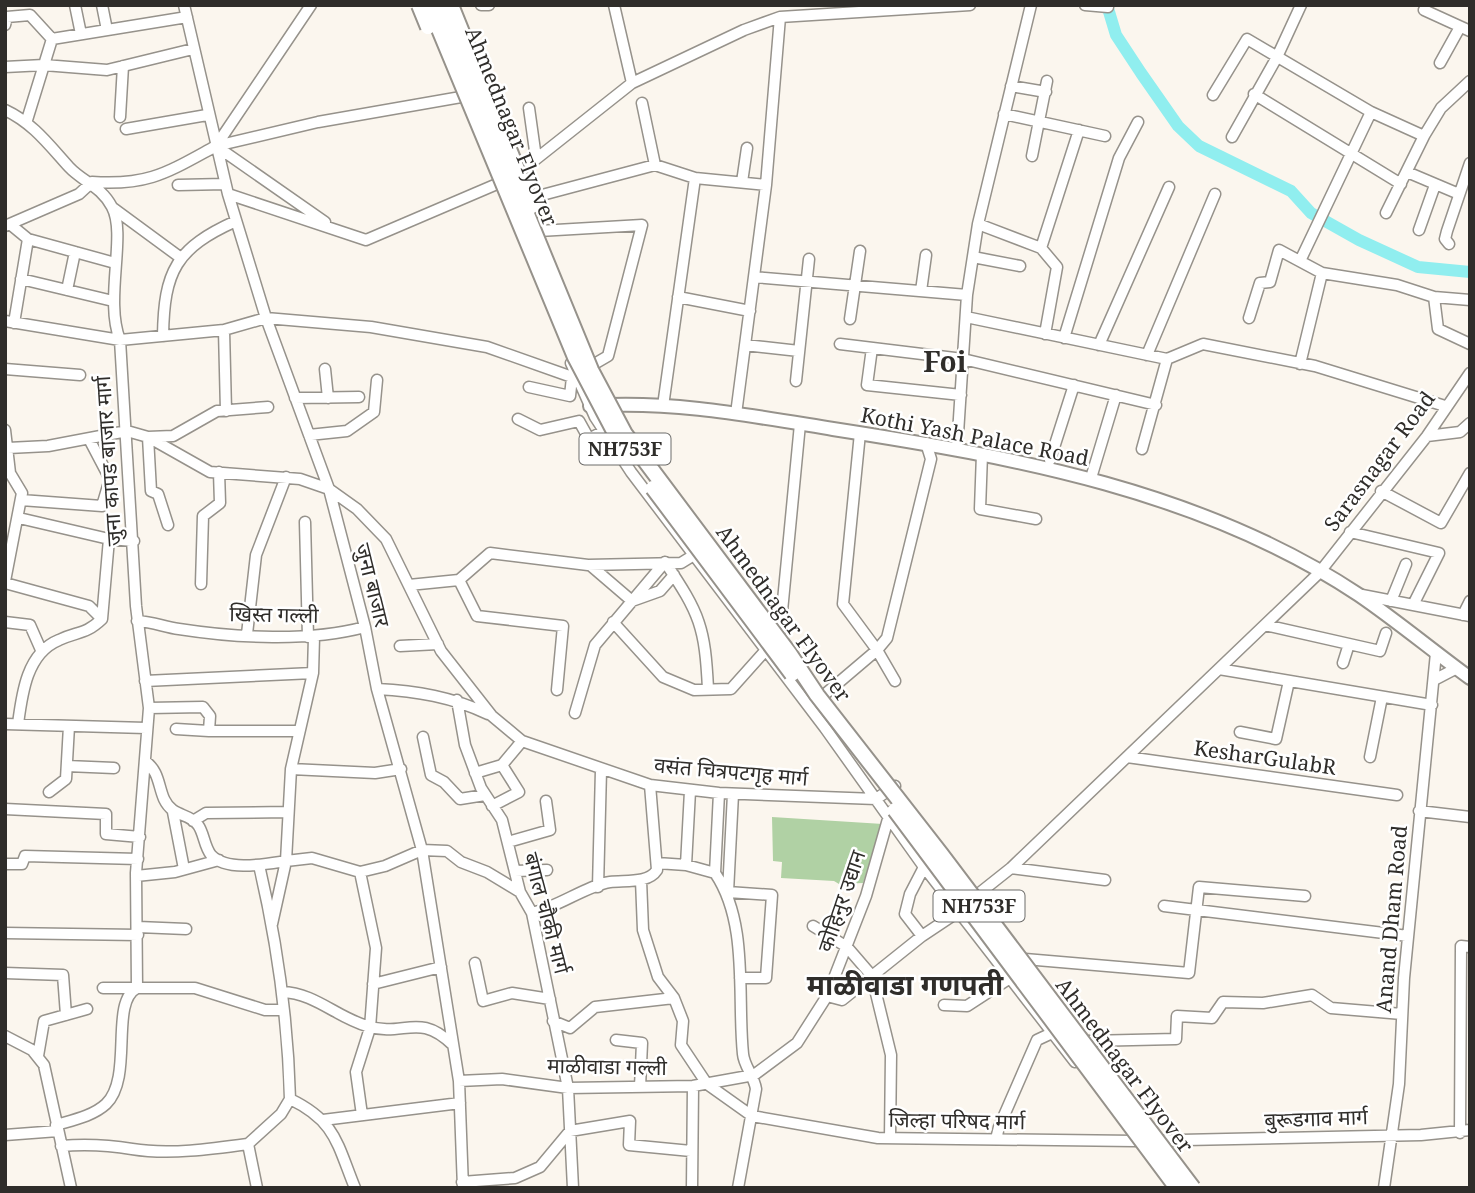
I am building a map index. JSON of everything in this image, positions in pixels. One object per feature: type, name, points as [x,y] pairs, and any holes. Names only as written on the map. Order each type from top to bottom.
[{"type":"highway","points":[[421,5],[517,239],[535,240],[541,227],[450,5]]},
{"type":"highway","name":"Ahmednagar Flyover","points":[[429,5],[591,370],[625,434],[789,653],[817,695],[942,854],[1192,1188]]},
{"type":"highway","name":"Ahmednagar Flyover","points":[[441,5],[535,240],[590,389],[631,458],[1177,1188]]},
{"type":"main road","name":"Kothi Yash Palace Road","points":[[588,401],[611,400],[736,414],[926,443],[1091,478],[1261,541],[1359,595],[1470,678]]},
{"type":"street","points":[[75,5],[80,34]]},
{"type":"street","points":[[102,5],[107,30]]},
{"type":"street","name":"जुना बाजार","points":[[184,5],[226,189],[266,318],[328,489],[365,627],[377,689],[422,849],[459,1081],[462,1185]]},
{"type":"street","points":[[216,146],[311,5]]},
{"type":"street","points":[[421,5],[574,376],[604,431],[631,472],[888,814],[924,867],[961,911],[1171,1188]]},
{"type":"street","points":[[450,5],[527,199],[535,240],[593,367],[646,457],[1200,1188]]},
{"type":"street","points":[[481,5],[489,5]]},
{"type":"street","points":[[614,5],[632,83]]},
{"type":"street","points":[[178,185],[226,189],[366,240],[497,184],[516,173],[632,83],[744,30],[780,18],[970,5]]},
{"type":"street","points":[[957,449],[967,295],[978,224],[1031,5]]},
{"type":"street","points":[[1085,5],[1109,6]]},
{"type":"street","points":[[1233,138],[1254,94],[1277,57],[1301,5]]},
{"type":"street","points":[[1424,10],[1465,29],[1440,63]]},
{"type":"street","points":[[5,25],[7,17],[30,15],[52,39]]},
{"type":"street","points":[[52,39],[187,17]]},
{"type":"street","points":[[736,414],[766,184],[780,18]]},
{"type":"street","points":[[27,120],[52,39]]},
{"type":"street","points":[[1213,95],[1247,39],[1371,112],[1423,136]]},
{"type":"street","points":[[5,67],[44,65],[107,70],[193,49]]},
{"type":"street","points":[[120,117],[123,66]]},
{"type":"street","points":[[1032,156],[1048,81]]},
{"type":"street","points":[[1386,213],[1423,136],[1441,108],[1470,81]]},
{"type":"street","points":[[1011,86],[1046,92]]},
{"type":"street","points":[[1254,94],[1401,184]]},
{"type":"street","points":[[5,110],[27,120],[73,172],[92,182],[128,185],[165,174],[216,146],[318,122],[461,97]]},
{"type":"street","points":[[642,103],[655,165]]},
{"type":"street","points":[[529,108],[536,158]]},
{"type":"street","points":[[1300,261],[1371,112]]},
{"type":"street","points":[[1004,114],[1105,136]]},
{"type":"street","points":[[126,129],[207,115]]},
{"type":"street","points":[[1064,338],[1119,158],[1138,122]]},
{"type":"street","points":[[1041,248],[1079,130]]},
{"type":"street","points":[[216,146],[333,228]]},
{"type":"street","points":[[742,182],[747,148]]},
{"type":"street","points":[[1449,244],[1445,239],[1470,163]]},
{"type":"street","points":[[527,199],[655,165],[695,178],[766,184]]},
{"type":"street","points":[[1407,172],[1459,194]]},
{"type":"street","points":[[663,406],[695,178]]},
{"type":"street","points":[[92,182],[113,208],[181,258]]},
{"type":"street","points":[[8,225],[79,194],[92,182]]},
{"type":"street","points":[[1419,230],[1435,185]]},
{"type":"street","points":[[1099,345],[1169,187]]},
{"type":"street","points":[[1147,355],[1215,194]]},
{"type":"street","name":"जुना कापड बाजार मार्ग","points":[[113,208],[117,227],[113,322],[120,340],[137,621],[149,708],[136,876],[138,988]]},
{"type":"street","points":[[163,336],[166,292],[181,258],[199,238],[236,221]]},
{"type":"street","points":[[978,224],[1041,248],[1057,267],[1045,334]]},
{"type":"street","points":[[8,225],[28,239],[115,263]]},
{"type":"street","points":[[28,239],[10,322],[120,340],[224,330],[266,318],[371,327],[487,347],[574,376],[608,356],[642,225],[535,240]]},
{"type":"street","points":[[1249,318],[1260,283],[1270,282],[1279,250],[1322,273],[1397,285],[1434,297],[1470,299]]},
{"type":"street","points":[[850,319],[859,251]]},
{"type":"street","points":[[67,290],[75,252]]},
{"type":"street","points":[[921,291],[926,255]]},
{"type":"street","points":[[973,257],[1020,266]]},
{"type":"street","points":[[796,381],[809,259]]},
{"type":"street","points":[[1300,364],[1322,273]]},
{"type":"street","points":[[754,277],[967,295]]},
{"type":"street","points":[[21,279],[113,301]]},
{"type":"street","points":[[678,297],[750,311]]},
{"type":"street","points":[[1434,297],[1438,329],[1470,344]]},
{"type":"street","points":[[966,317],[1167,359],[1203,344],[1300,364],[1445,406]]},
{"type":"street","points":[[224,330],[226,411]]},
{"type":"street","points":[[840,344],[963,359],[1156,405]]},
{"type":"street","points":[[745,345],[799,351]]},
{"type":"street","points":[[872,348],[867,385],[961,395]]},
{"type":"street","points":[[1142,449],[1167,359]]},
{"type":"street","points":[[5,369],[80,375]]},
{"type":"street","points":[[325,369],[328,398]]},
{"type":"street","name":"Sarasnagar Road","points":[[977,895],[1011,868],[1319,573],[1427,436],[1470,373]]},
{"type":"street","points":[[570,396],[574,376]]},
{"type":"street","points":[[309,435],[347,431],[374,412],[377,380]]},
{"type":"street","points":[[1050,460],[1074,385]]},
{"type":"street","points":[[529,387],[588,401]]},
{"type":"street","points":[[1091,478],[1115,395]]},
{"type":"street","points":[[295,398],[359,397]]},
{"type":"street","points":[[148,437],[173,436],[217,411],[268,407]]},
{"type":"street","points":[[518,419],[540,430],[579,421],[589,439],[604,431]]},
{"type":"street","points":[[1427,436],[1460,432],[1470,423]]},
{"type":"street","points":[[780,632],[800,424]]},
{"type":"street","points":[[5,430],[8,473],[22,493],[5,582],[89,606],[102,619]]},
{"type":"street","points":[[8,448],[48,446],[127,431],[148,437],[189,462],[219,472],[286,477],[328,489],[357,509],[386,539],[438,644],[461,680],[492,716]]},
{"type":"street","points":[[860,433],[843,604],[877,650],[895,681]]},
{"type":"street","points":[[148,437],[151,491],[158,494],[168,525]]},
{"type":"street","points":[[21,500],[102,506],[110,479],[89,439]]},
{"type":"street","points":[[824,695],[877,650],[887,638],[931,459],[926,443]]},
{"type":"street","points":[[982,454],[980,509],[1036,519]]},
{"type":"street","points":[[201,584],[203,516],[220,503],[219,472]]},
{"type":"street","points":[[1381,491],[1441,523],[1470,472]]},
{"type":"street","points":[[247,634],[256,555],[286,477]]},
{"type":"street","points":[[19,519],[109,539],[134,541]]},
{"type":"street","points":[[272,924],[286,861],[291,769],[313,673],[305,522]]},
{"type":"street","points":[[1350,532],[1439,553],[1413,605]]},
{"type":"street","points":[[18,724],[29,673],[41,650],[59,639],[88,632],[102,619],[109,539]]},
{"type":"street","points":[[409,585],[459,580],[490,553],[590,565],[681,563],[694,555]]},
{"type":"street","points":[[665,562],[695,606],[706,641],[708,689]]},
{"type":"street","points":[[575,713],[595,645],[665,562]]},
{"type":"street","points":[[1391,601],[1406,564]]},
{"type":"street","points":[[590,565],[632,601]]},
{"type":"street","points":[[632,601],[660,591],[674,575]]},
{"type":"street","points":[[459,580],[477,616],[563,626],[557,690]]},
{"type":"street","points":[[1359,595],[1466,615],[1470,601]]},
{"type":"street","name":"खिस्त गल्ली","points":[[137,621],[160,622],[182,630],[311,637],[365,627]]},
{"type":"street","points":[[5,622],[30,625],[41,650]]},
{"type":"street","points":[[613,622],[663,677],[694,690],[731,688],[765,651]]},
{"type":"street","points":[[1265,625],[1380,650],[1386,633]]},
{"type":"street","points":[[1343,663],[1349,643]]},
{"type":"street","points":[[400,646],[438,644]]},
{"type":"street","name":"Anand Dham Road","points":[[1384,1188],[1399,1084],[1408,936],[1436,653]]},
{"type":"street","points":[[1434,680],[1457,668]]},
{"type":"street","points":[[1219,669],[1432,705]]},
{"type":"street","points":[[145,681],[313,673]]},
{"type":"street","points":[[1240,732],[1276,739],[1289,681]]},
{"type":"street","points":[[377,689],[411,690],[457,700],[492,716]]},
{"type":"street","points":[[1370,757],[1382,696]]},
{"type":"street","name":"बंगाल चौकी मार्ग","points":[[457,700],[464,744],[485,795],[502,820],[520,892],[531,913],[568,1088],[573,1188]]},
{"type":"street","points":[[149,708],[203,707],[210,716],[209,731]]},
{"type":"street","name":"वसंत चित्रपटगृह मार्ग","points":[[492,716],[522,741],[650,785],[733,794],[876,799]]},
{"type":"street","points":[[5,724],[146,728]]},
{"type":"street","points":[[49,792],[66,779],[69,726]]},
{"type":"street","points":[[176,729],[298,731]]},
{"type":"street","points":[[423,737],[431,775],[444,782],[460,799],[485,795]]},
{"type":"street","points":[[475,773],[502,765],[522,741]]},
{"type":"street","name":"KesharGulabR","points":[[1127,757],[1396,795]]},
{"type":"street","points":[[145,761],[158,776],[164,799],[173,812],[184,869]]},
{"type":"street","points":[[492,806],[519,792],[502,765]]},
{"type":"street","points":[[67,766],[114,768]]},
{"type":"street","points":[[291,769],[375,773],[401,769]]},
{"type":"street","points":[[598,887],[601,770]]},
{"type":"street","points":[[531,913],[549,909],[607,882],[641,880],[654,875],[657,863],[650,785]]},
{"type":"street","points":[[876,799],[895,786]]},
{"type":"street","points":[[686,865],[690,791]]},
{"type":"street","points":[[719,793],[715,873],[728,892]]},
{"type":"street","points":[[733,794],[728,892],[740,978],[743,1058],[754,1075],[757,1089],[738,1188]]},
{"type":"street","points":[[888,814],[906,800]]},
{"type":"street","points":[[508,842],[550,830],[546,802]]},
{"type":"street","points":[[5,809],[106,814],[106,834],[140,837]]},
{"type":"street","points":[[1419,811],[1470,817]]},
{"type":"street","points":[[173,812],[198,825],[212,856],[219,860]]},
{"type":"street","points":[[192,821],[206,813],[288,812]]},
{"type":"street","name":"कोहिनुर उद्यान","points":[[754,1075],[797,1043],[827,996],[866,896],[888,814]]},
{"type":"street","points":[[136,876],[184,869],[219,860],[259,865],[312,858],[360,872],[385,866],[422,849],[447,851],[461,862],[487,872],[520,892]]},
{"type":"street","points":[[5,864],[22,864],[25,856],[138,859]]},
{"type":"street","points":[[657,863],[686,865],[715,873]]},
{"type":"street","points":[[61,1146],[102,1144],[132,1149],[209,1149],[248,1144],[281,1114],[290,1100],[282,992],[272,924],[259,865]]},
{"type":"street","points":[[922,936],[905,914],[910,894],[924,867]]},
{"type":"street","points":[[1011,868],[1105,880]]},
{"type":"street","points":[[515,871],[547,870]]},
{"type":"street","points":[[360,872],[376,948],[370,1028],[356,1072],[362,1115]]},
{"type":"street","points":[[641,880],[643,930],[658,976],[674,998],[683,1021],[681,1045],[707,1084],[752,1116]]},
{"type":"street","points":[[1025,959],[1189,973],[1199,887],[1305,896]]},
{"type":"street","points":[[728,892],[772,895],[766,978],[740,978]]},
{"type":"street","points":[[1164,906],[1408,936]]},
{"type":"street","points":[[827,996],[842,1000],[922,936],[961,911]]},
{"type":"street","points":[[813,926],[846,947],[872,976],[891,1055],[890,1138]]},
{"type":"street","points":[[5,933],[186,929]]},
{"type":"street","points":[[1465,1131],[1465,1003],[1461,946],[1470,947]]},
{"type":"street","points":[[475,962],[483,1001],[512,993],[550,999]]},
{"type":"street","points":[[373,984],[441,967]]},
{"type":"street","points":[[5,973],[63,975],[66,1015]]},
{"type":"street","points":[[944,1005],[967,1006],[1010,978]]},
{"type":"street","points":[[103,988],[195,988],[265,1010],[283,1010]]},
{"type":"street","points":[[5,1135],[57,1128],[106,1104],[117,1086],[124,1005],[130,992],[138,988]]},
{"type":"street","points":[[282,992],[315,999],[370,1028],[424,1026],[439,1031],[453,1046]]},
{"type":"street","points":[[1088,1041],[1176,1039],[1177,1016],[1212,1018],[1223,1002],[1263,1003],[1312,995],[1331,1008],[1402,1014]]},
{"type":"street","points":[[553,1021],[569,1028],[595,1007],[674,998]]},
{"type":"street","points":[[37,1056],[44,1021],[87,1009]]},
{"type":"street","points":[[996,1139],[1037,1040],[1052,1032]]},
{"type":"street","points":[[5,1036],[32,1050],[44,1065],[71,1188]]},
{"type":"street","points":[[616,1040],[642,1042],[640,1087]]},
{"type":"street","name":"माळीवाडा गल्ली","points":[[459,1081],[502,1079],[568,1088],[693,1086],[754,1075]]},
{"type":"street","points":[[692,1188],[693,1086]]},
{"type":"street","points":[[290,1100],[314,1111],[330,1128],[355,1188]]},
{"type":"street","points":[[323,1121],[460,1103]]},
{"type":"street","name":"जिल्हा परिषद मार्ग","points":[[752,1116],[890,1138],[1163,1141]]},
{"type":"street","points":[[462,1185],[515,1178],[540,1167],[570,1131],[629,1121],[629,1145],[691,1151]]},
{"type":"street","name":"बुरूडगाव मार्ग","points":[[1163,1141],[1465,1131]]},
{"type":"street","points":[[248,1144],[257,1188]]},
{"type":"green space","points":[[772,817],[883,824],[863,883],[839,884],[834,881],[781,878],[782,862],[773,861]]},
{"type":"waterway","points":[[1107,5],[1116,35],[1178,126],[1199,146],[1291,191],[1311,213],[1359,240],[1418,267],[1470,272]]},
{"type":"district","name":"Foi","points":[[945,361]]},
{"type":"district","name":"माळीवाडा गणपती","points":[[905,984]]}]
